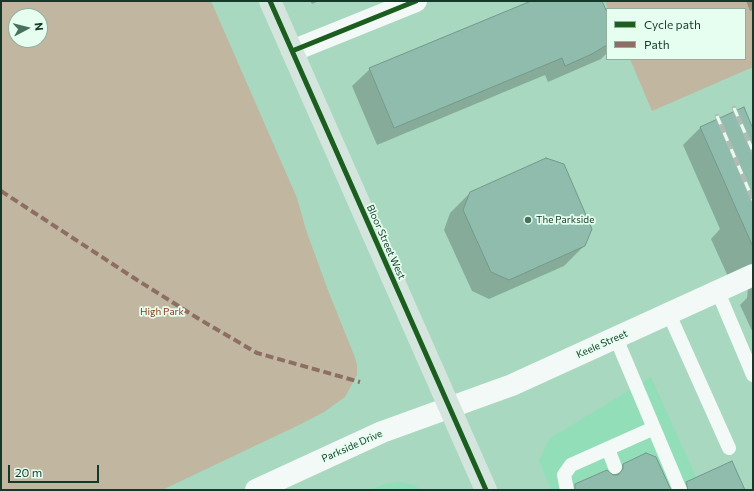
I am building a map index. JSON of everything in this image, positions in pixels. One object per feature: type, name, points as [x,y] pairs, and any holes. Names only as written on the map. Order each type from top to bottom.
[{"type":"main road","name":"Bloor Street West","points":[[270,1],[486,490]]},
{"type":"main road","points":[[292,51],[416,1]]},
{"type":"main road","name":"Keele Street","points":[[450,407],[512,385],[753,275]]},
{"type":"main road","name":"Parkside Drive","points":[[256,490],[382,432],[450,407]]},
{"type":"lane","points":[[718,292],[753,375]]},
{"type":"lane","points":[[670,314],[729,448]]},
{"type":"lane","points":[[616,338],[680,490]]},
{"type":"lane","points":[[567,490],[564,475],[571,465],[654,428]]},
{"type":"lane","points":[[608,449],[615,467]]},
{"type":"shaded area","points":[[651,377],[702,490],[551,490],[539,461],[549,439]]},
{"type":"shaded area","points":[[399,482],[413,485],[423,490],[371,490],[384,484]]},
{"type":"green space","name":"High Park","points":[[1,1],[211,1],[297,198],[306,230],[354,355],[357,365],[357,375],[345,397],[324,412],[162,490],[1,490]]},
{"type":"green space","points":[[605,1],[753,1],[753,67],[652,111],[630,60],[746,60],[746,8],[608,8]]},
{"type":"building","points":[[531,1],[602,1],[606,10],[606,46],[592,54],[565,66],[562,58],[394,128],[369,68]]},
{"type":"building","points":[[744,107],[753,129],[753,247],[700,127]]},
{"type":"building","name":"The Parkside","points":[[546,158],[564,164],[592,229],[585,246],[509,280],[491,272],[463,210],[470,192]]},
{"type":"building","points":[[646,453],[656,457],[671,490],[575,490],[575,484],[607,470],[613,475],[618,475],[623,469],[623,464]]},
{"type":"building","points":[[732,461],[745,490],[688,490],[686,482]]},
{"type":"railway","points":[[734,108],[753,151]]},
{"type":"railway","points":[[717,116],[753,200]]},
{"type":"marked path","points":[[1,191],[134,278],[257,353],[360,382]]},
{"type":"cycle path","points":[[270,1],[486,490]]},
{"type":"cycle path","points":[[292,51],[416,1]]},
{"type":"place","name":"The Parkside","points":[[528,220]]}]
